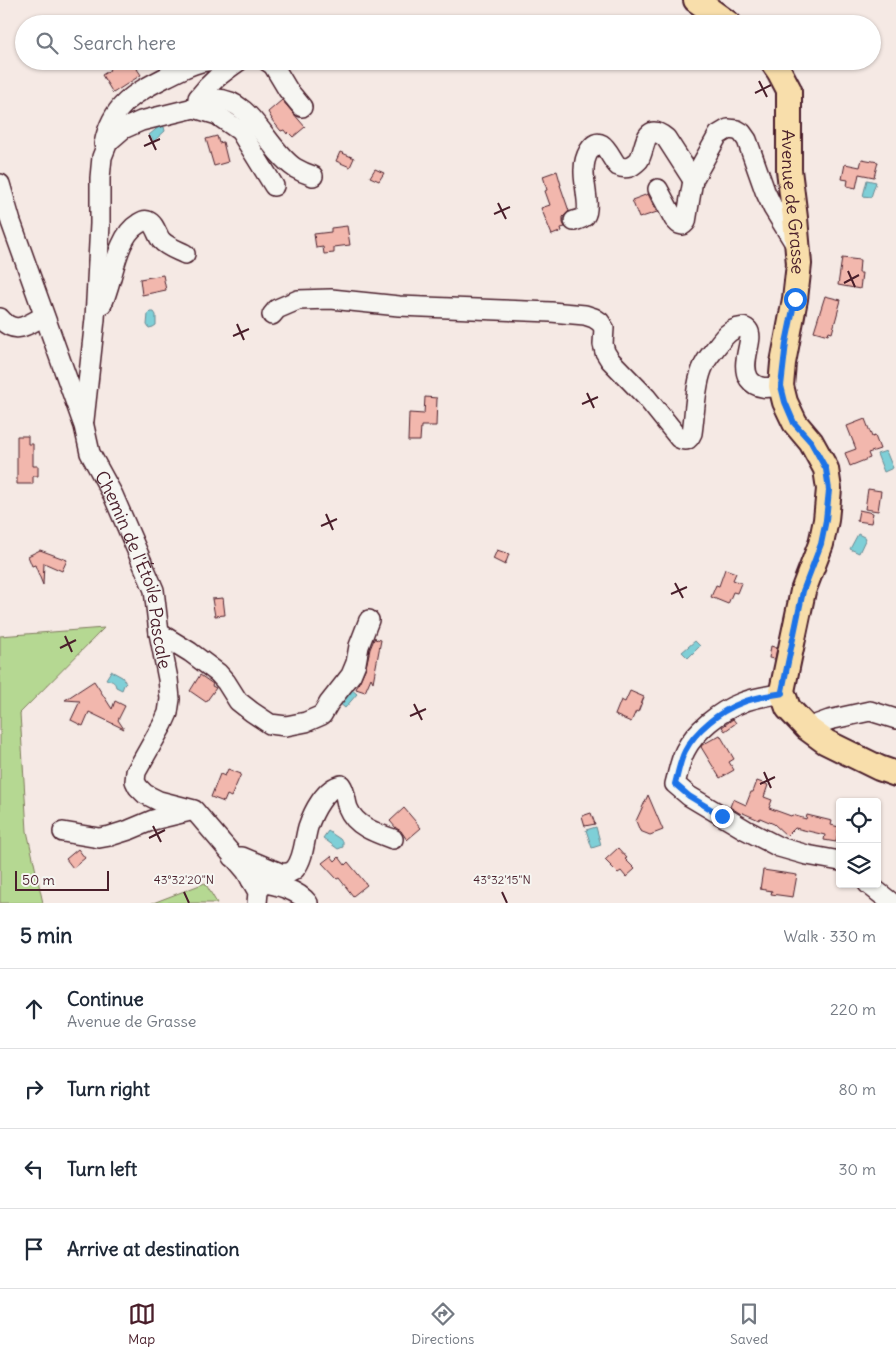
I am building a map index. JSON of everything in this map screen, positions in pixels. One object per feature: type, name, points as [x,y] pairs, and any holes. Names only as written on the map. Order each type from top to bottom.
[{"type":"main road","points":[[696,0],[717,15]]},
{"type":"main road","name":"Avenue de Grasse","points":[[778,70],[789,90],[789,170],[799,264],[781,386],[785,402],[794,423],[811,442],[826,469],[829,490],[821,544],[803,591],[783,693]]},
{"type":"main road","points":[[783,693],[788,708],[807,728],[826,742],[878,768],[896,774]]},
{"type":"lane","points":[[84,426],[95,319],[100,224],[100,178],[107,133],[118,111],[130,98],[140,90],[179,70]]},
{"type":"lane","points":[[196,105],[198,98],[209,83],[226,70]]},
{"type":"lane","points":[[276,70],[288,90],[302,107]]},
{"type":"lane","points":[[102,157],[108,142],[123,128],[213,98],[223,99],[236,104],[294,168],[313,176]]},
{"type":"lane","points":[[196,105],[217,115],[240,131],[274,186]]},
{"type":"lane","points":[[658,189],[674,219],[683,226],[686,222],[693,180],[718,135],[728,129],[737,130],[747,140],[773,208],[798,247]]},
{"type":"lane","points":[[574,221],[585,215],[587,209],[584,170],[589,151],[598,144],[608,150],[618,166],[624,168],[638,162],[645,139],[649,134],[660,133],[666,138],[693,180]]},
{"type":"lane","name":"Chemin de l'Étoile Pascale","points":[[0,184],[3,204],[84,426],[90,453],[113,495],[154,590],[170,698],[168,713],[136,772],[135,781],[138,787],[152,798],[194,810]]},
{"type":"lane","points":[[95,319],[107,294],[125,235],[133,227],[144,220],[149,221],[153,224],[162,241],[185,254]]},
{"type":"lane","points":[[272,315],[277,309],[298,300],[331,299],[399,306],[585,315],[600,322],[604,328],[603,344],[610,360],[646,397],[679,438],[683,440],[690,438],[692,434],[698,386],[704,365],[724,337],[735,328],[746,328],[749,332],[750,338],[745,366],[750,380],[754,385],[762,388],[781,386]]},
{"type":"lane","points":[[0,318],[10,327],[21,328],[44,316]]},
{"type":"lane","points":[[159,633],[190,652],[218,673],[238,701],[252,712],[270,724],[286,726],[306,722],[322,715],[329,702],[350,675],[356,663],[359,646],[369,620]]},
{"type":"lane","points":[[783,693],[759,697],[740,703],[710,721],[694,736],[685,751],[675,784],[689,796],[779,847],[836,862]]},
{"type":"lane","points":[[807,728],[829,720],[870,711],[896,719]]},
{"type":"lane","points":[[233,857],[242,856],[280,873],[287,874],[294,870],[299,862],[308,827],[318,805],[329,791],[341,785],[345,790],[347,807],[356,821],[360,825],[393,839]]},
{"type":"lane","points":[[63,832],[99,838],[117,834],[152,820],[194,810],[246,871],[258,892],[257,903]]},
{"type":"lane","points":[[251,880],[295,892],[308,903]]},
{"type":"lane","points":[[873,888],[892,903]]},
{"type":"green space","points":[[104,628],[20,713],[27,831],[43,903],[0,903],[0,636]]},
{"type":"green space","points":[[205,883],[217,903],[153,903]]},
{"type":"water","points":[[161,125],[165,131],[154,141],[149,135]]},
{"type":"water","points":[[867,180],[876,182],[871,197],[863,196]]},
{"type":"water","points":[[150,312],[154,312],[156,315],[156,325],[149,328],[147,325]]},
{"type":"water","points":[[886,451],[893,468],[884,472],[877,454]]},
{"type":"water","points":[[858,534],[866,538],[859,553],[850,549]]},
{"type":"water","points":[[695,641],[700,646],[688,658],[682,652]]},
{"type":"water","points":[[111,671],[122,677],[126,683],[122,690],[116,687],[112,681],[106,679]]},
{"type":"water","points":[[350,688],[357,694],[345,708],[338,702]]},
{"type":"water","points":[[596,827],[601,845],[592,848],[586,830]]},
{"type":"water","points":[[328,831],[343,841],[343,847],[338,849],[323,838]]},
{"type":"building","points":[[110,70],[138,70],[141,75],[113,93],[102,75]]},
{"type":"building","points":[[282,100],[305,127],[293,137],[284,130],[281,131],[268,112]]},
{"type":"building","points":[[217,136],[219,143],[223,142],[228,162],[214,166],[206,139]]},
{"type":"building","points":[[340,152],[354,158],[350,167],[336,161]]},
{"type":"building","points":[[862,159],[878,162],[874,177],[859,174],[856,188],[847,186],[848,180],[842,179],[845,164],[860,167]]},
{"type":"building","points":[[375,169],[384,173],[379,181],[370,177]]},
{"type":"building","points":[[557,171],[569,211],[563,217],[565,227],[561,228],[562,231],[552,235],[541,208],[550,205],[545,191],[547,190],[543,176]]},
{"type":"building","points":[[648,194],[657,212],[639,218],[632,200]]},
{"type":"building","points":[[347,226],[350,245],[334,247],[334,253],[324,254],[323,247],[316,248],[314,234],[331,232],[331,228]]},
{"type":"building","points":[[842,258],[860,260],[859,273],[862,273],[860,289],[838,285]]},
{"type":"building","points":[[163,275],[166,290],[142,295],[140,279]]},
{"type":"building","points":[[825,296],[841,300],[832,333],[829,332],[828,335],[814,331]]},
{"type":"building","points":[[425,397],[437,398],[436,426],[421,426],[420,441],[408,441],[409,413],[424,414]]},
{"type":"building","points":[[865,419],[872,437],[875,436],[880,449],[868,453],[870,458],[850,466],[845,453],[856,449],[847,426]]},
{"type":"building","points":[[17,436],[28,436],[28,444],[33,444],[33,466],[38,466],[38,476],[33,476],[33,484],[17,484]]},
{"type":"building","points":[[868,489],[881,491],[878,511],[865,509]]},
{"type":"building","points":[[859,510],[873,513],[871,523],[857,521]]},
{"type":"building","points":[[40,550],[67,560],[62,571],[44,563],[43,585],[35,565],[32,566],[28,556]]},
{"type":"building","points":[[497,550],[509,554],[505,565],[493,559]]},
{"type":"building","points":[[725,569],[736,573],[733,580],[741,583],[737,593],[733,592],[728,604],[711,597],[716,585],[719,586]]},
{"type":"building","points":[[223,598],[225,615],[215,616],[212,599]]},
{"type":"building","points":[[375,637],[376,640],[381,640],[373,682],[371,678],[365,692],[356,689],[366,667]]},
{"type":"building","points":[[771,646],[777,648],[775,659],[769,658]]},
{"type":"building","points":[[200,675],[216,688],[206,702],[190,691]]},
{"type":"building","points":[[94,681],[112,709],[115,701],[125,706],[118,720],[124,729],[89,712],[83,726],[71,720],[80,701],[65,700]]},
{"type":"building","points":[[630,691],[644,697],[638,712],[636,711],[631,722],[615,715],[621,700],[625,702]]},
{"type":"building","points":[[733,719],[736,723],[725,731],[722,727]]},
{"type":"building","points":[[720,735],[734,759],[729,762],[734,770],[720,778],[701,747]]},
{"type":"building","points":[[228,769],[241,774],[231,797],[227,795],[224,802],[211,797],[220,774],[225,776]]},
{"type":"building","points":[[757,781],[768,785],[764,797],[772,800],[769,808],[791,816],[806,819],[807,815],[832,821],[831,825],[836,826],[836,842],[824,840],[825,835],[795,828],[787,836],[774,824],[760,818],[759,820],[743,812],[741,814],[730,807],[733,799],[746,805],[751,792],[753,792]]},
{"type":"building","points":[[648,795],[663,830],[650,835],[640,831],[636,821]]},
{"type":"building","points":[[404,808],[421,828],[407,840],[401,831],[390,821]]},
{"type":"building","points":[[591,813],[595,824],[585,826],[582,816]]},
{"type":"building","points":[[618,848],[635,869],[626,877],[621,871],[618,873],[605,860]]},
{"type":"building","points":[[78,849],[85,858],[73,868],[66,859]]},
{"type":"building","points":[[331,856],[335,861],[339,857],[345,865],[348,862],[367,885],[353,896],[339,878],[337,879],[322,863]]},
{"type":"building","points":[[763,870],[797,875],[793,897],[771,894],[772,891],[760,889]]},
{"type":"route","points":[[722,816],[689,796],[675,784],[680,765],[685,751],[694,736],[710,721],[740,703],[759,697],[783,693],[803,591],[821,544],[826,520],[829,490],[826,469],[811,442],[794,423],[785,402],[781,386],[786,343],[795,299]]}]
